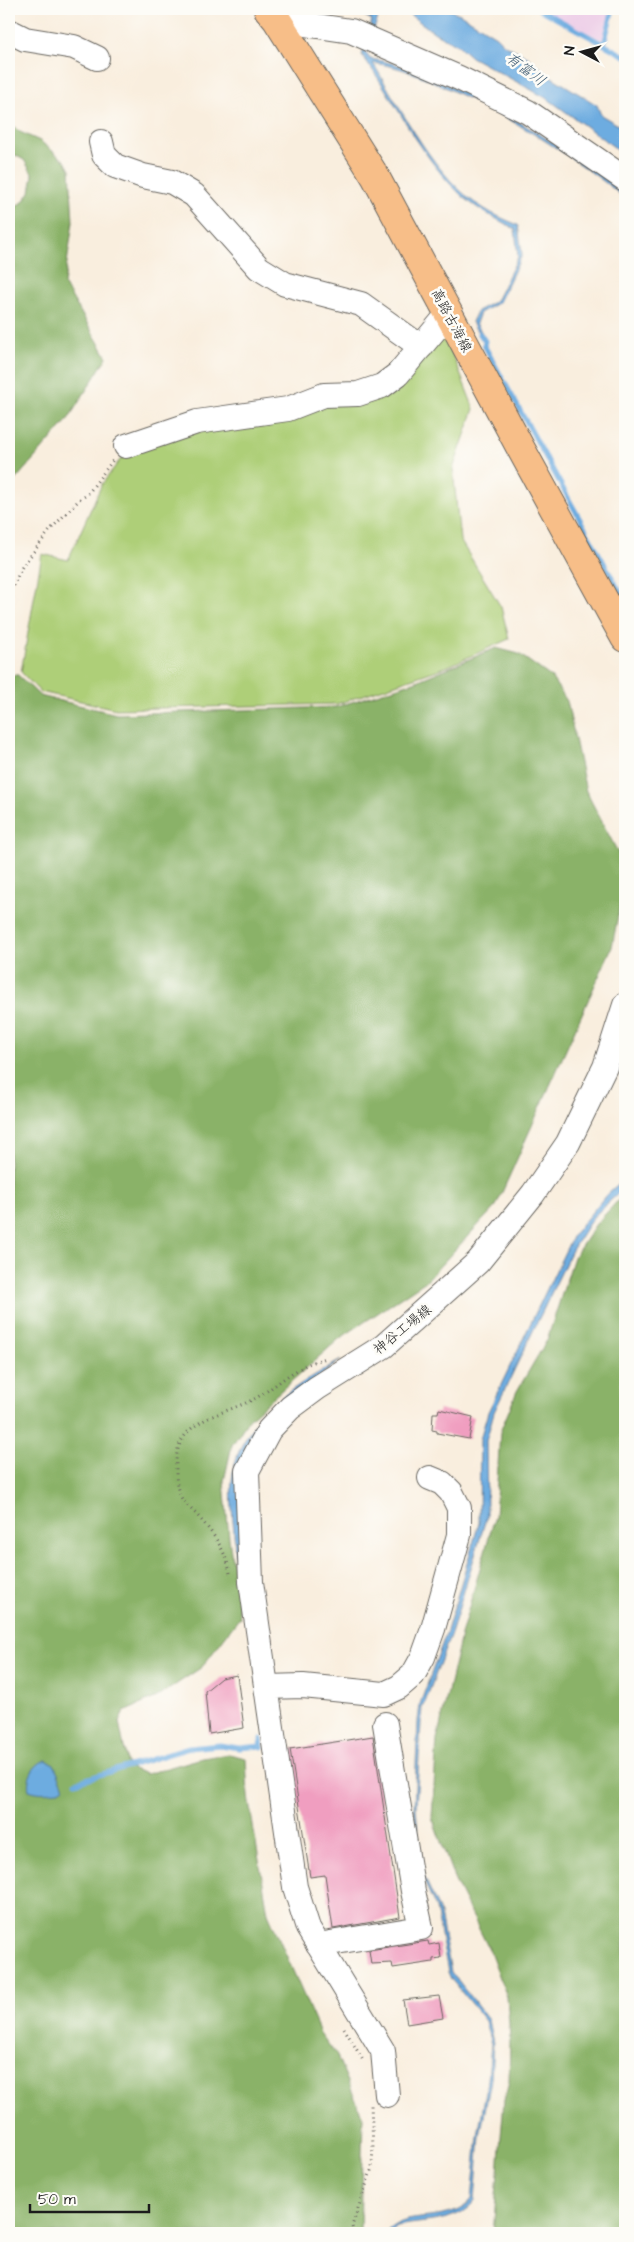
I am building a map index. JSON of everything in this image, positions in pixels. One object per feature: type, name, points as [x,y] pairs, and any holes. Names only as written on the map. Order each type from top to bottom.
[{"type":"main road","name":"高路古海線","points":[[272,14],[375,176],[625,638]]},
{"type":"street","points":[[272,14],[351,31],[459,78],[528,112],[625,179]]},
{"type":"street","points":[[9,32],[25,39],[74,47],[97,58]]},
{"type":"street","points":[[101,142],[104,155],[115,166],[143,176],[172,182],[194,195],[259,268],[285,284],[361,304],[421,347]]},
{"type":"street","points":[[126,446],[197,422],[288,409],[324,395],[358,394],[382,386],[398,374],[449,314]]},
{"type":"street","name":"神谷工場線","points":[[379,2098],[383,2051],[308,1928],[294,1887],[251,1582],[248,1471],[256,1451],[269,1430],[290,1408],[317,1388],[384,1346],[478,1262],[532,1194],[568,1143],[605,1067],[625,1005]]},
{"type":"street","points":[[266,1687],[303,1686],[384,1694],[399,1687],[413,1675],[423,1657],[433,1629],[459,1535],[459,1508],[451,1492],[442,1483],[430,1478]]},
{"type":"street","points":[[318,1945],[421,1928],[385,1724]]},
{"type":"path","points":[[9,595],[22,567],[51,529],[87,495],[107,466],[126,446]]},
{"type":"path","points":[[342,2025],[364,2062]]},
{"type":"path","points":[[353,2233],[352,2226],[372,2168],[379,2098]]},
{"type":"shaded area","points":[[542,9],[611,9],[602,40]]},
{"type":"green space","points":[[9,124],[20,132],[40,141],[65,161],[70,169],[73,222],[64,284],[107,357],[67,421],[9,487],[9,208],[22,203],[30,192],[33,175],[24,160],[9,152]]},
{"type":"green space","points":[[443,330],[474,409],[453,469],[460,540],[501,607],[509,639],[446,667],[337,704],[116,709],[40,692],[21,672],[42,554],[68,560],[102,484],[120,460],[131,451],[158,437],[367,398]]},
{"type":"green space","points":[[496,648],[519,654],[551,677],[567,701],[586,791],[625,866],[625,878],[612,947],[496,1206],[426,1281],[339,1339],[249,1419],[232,1445],[224,1481],[229,1538],[240,1617],[202,1667],[159,1696],[124,1712],[119,1722],[128,1767],[146,1774],[202,1758],[229,1754],[246,1758],[248,1796],[268,1913],[320,2033],[337,2056],[363,2117],[360,2233],[9,2233],[9,675],[18,675],[40,696],[117,714],[336,707],[414,682]]},
{"type":"green space","points":[[625,1193],[625,2233],[493,2233],[504,2100],[509,2081],[510,2038],[507,1997],[490,1951],[455,1881],[432,1817],[437,1739],[462,1631],[495,1516],[500,1432],[517,1391],[547,1340],[574,1257],[596,1224]]},
{"type":"water","points":[[352,9],[387,9],[380,13],[365,52],[370,59],[393,63],[425,74],[500,111],[564,150],[625,194],[625,198],[584,167],[542,139],[474,101],[422,77],[393,67],[373,63],[421,142],[450,180],[466,196],[483,208],[518,225],[522,255],[499,302],[480,313],[476,323],[485,338],[482,340],[472,322],[477,311],[496,301],[518,257],[515,229],[464,198],[431,160],[362,55],[372,20]]},
{"type":"water","name":"有富川","points":[[402,9],[447,9],[460,14],[496,36],[505,45],[525,55],[550,76],[597,105],[601,115],[625,129],[625,155],[548,99],[471,57],[458,45],[435,33]]},
{"type":"water","points":[[625,1178],[625,1187],[593,1217],[572,1250],[494,1412],[486,1441],[487,1515],[452,1631],[422,1706],[416,1808],[421,1870],[439,1909],[451,1972],[488,2020],[493,2043],[491,2080],[480,2136],[475,2200],[468,2208],[450,2217],[397,2226],[390,2233],[387,2233],[388,2230],[397,2224],[408,2220],[453,2212],[463,2207],[472,2199],[478,2135],[488,2080],[491,2044],[485,2021],[451,1979],[448,1972],[436,1908],[419,1870],[414,1808],[420,1704],[447,1631],[479,1523],[480,1439],[488,1412],[573,1235],[607,1194]]},
{"type":"water","points":[[341,1360],[260,1423],[251,1437],[240,1465],[243,1603],[238,1586],[236,1568],[232,1498],[233,1471],[242,1445],[252,1428],[277,1401],[308,1379]]},
{"type":"water","points":[[46,1760],[54,1764],[64,1787],[47,1793],[29,1790],[28,1785],[32,1772]]},
{"type":"building","points":[[439,1409],[473,1417],[469,1439],[437,1433],[437,1431],[432,1430],[433,1413],[438,1413]]},
{"type":"building","points":[[237,1675],[244,1728],[209,1734],[205,1691],[221,1678]]},
{"type":"building","points":[[373,1736],[400,1917],[333,1929],[325,1875],[310,1877],[290,1749]]},
{"type":"building","points":[[428,1941],[429,1945],[439,1943],[441,1958],[433,1959],[433,1962],[393,1968],[392,1963],[371,1964],[369,1950]]},
{"type":"building","points":[[439,1996],[443,2018],[407,2024],[403,2000]]},
{"type":"waterway","points":[[539,9],[625,56]]},
{"type":"waterway","points":[[604,44],[613,9]]},
{"type":"waterway","points":[[480,334],[485,341],[484,345],[625,601]]},
{"type":"waterway","points":[[261,1739],[262,1747]]},
{"type":"waterway","points":[[76,1782],[189,1748],[220,1745],[239,1748],[262,1746]]}]
